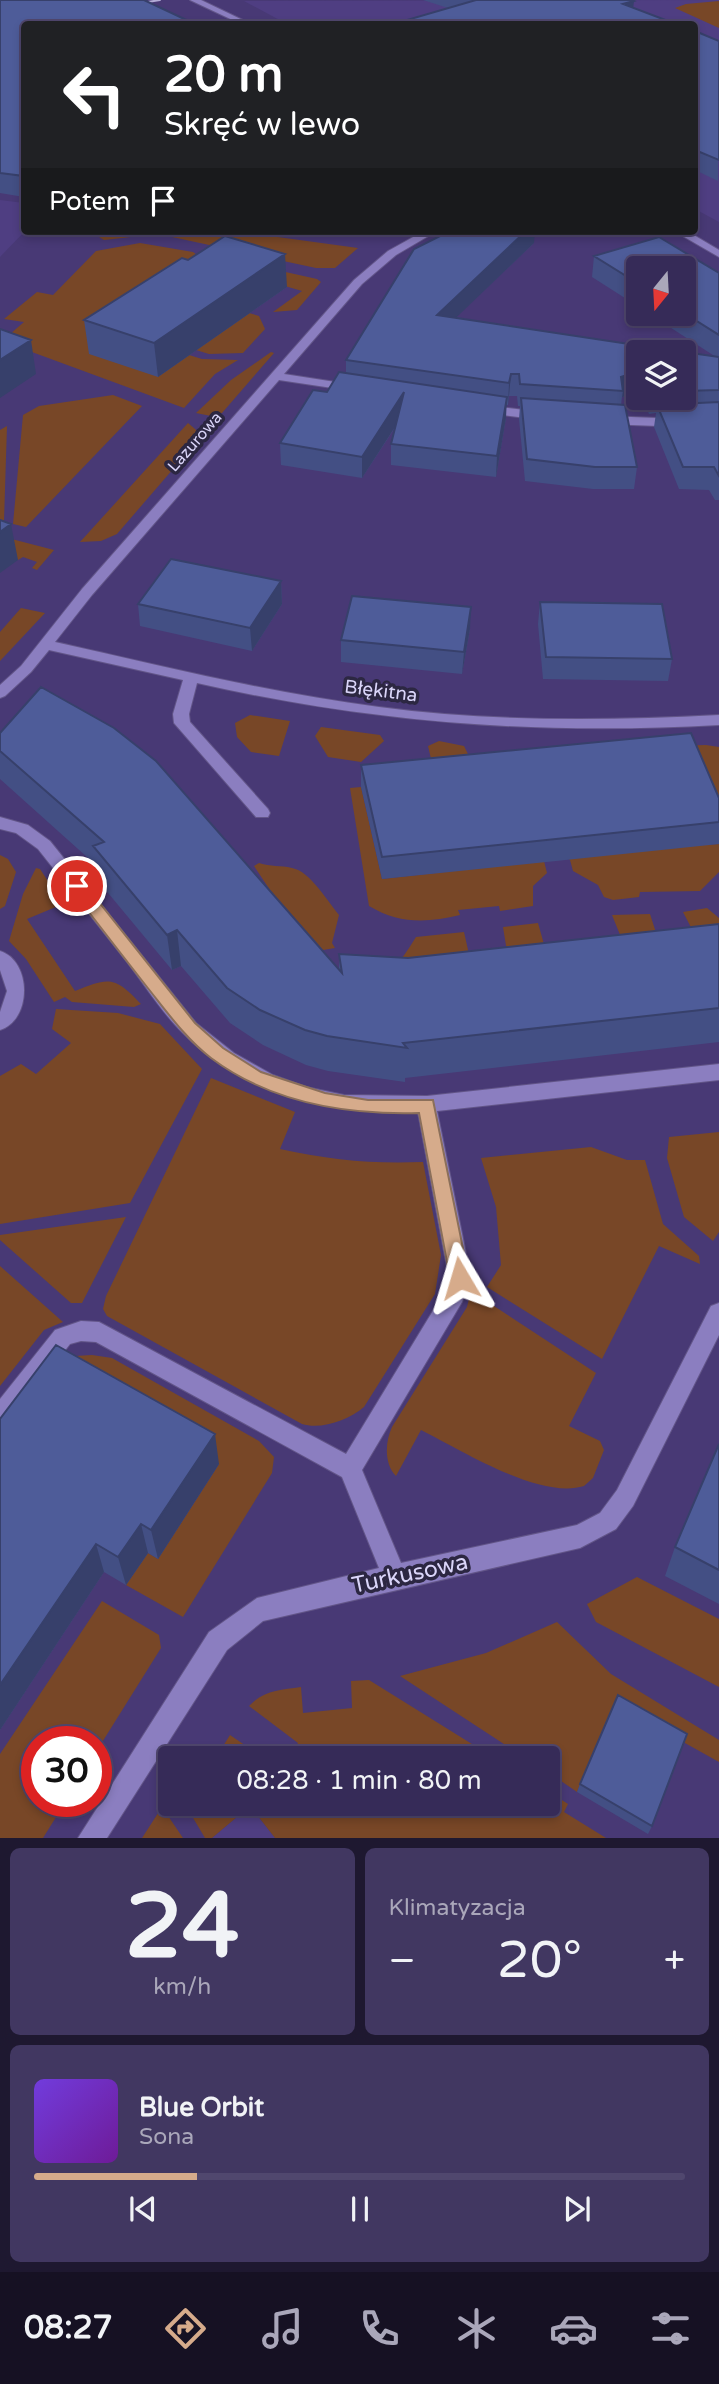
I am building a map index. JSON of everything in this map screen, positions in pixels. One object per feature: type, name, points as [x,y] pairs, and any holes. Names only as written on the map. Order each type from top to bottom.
[{"type":"street","points":[[194,0],[240,21]]},
{"type":"street","name":"Lazurowa","points":[[0,693],[26,669],[44,644],[367,274],[392,253],[425,235]]},
{"type":"street","points":[[686,235],[719,254]]},
{"type":"street","points":[[276,376],[364,390]]},
{"type":"street","points":[[476,408],[560,418]]},
{"type":"street","points":[[596,419],[658,422],[719,418]]},
{"type":"street","name":"Błękitna","points":[[44,644],[191,678],[379,712],[483,722],[665,723],[719,720]]},
{"type":"street","points":[[191,678],[181,714],[182,723],[262,813]]},
{"type":"street","points":[[0,823],[22,829],[44,845],[176,1013],[216,1053],[256,1077],[325,1100],[368,1107],[426,1105],[719,1072]]},
{"type":"street","points":[[0,958],[9,967],[17,986],[15,1004],[0,1023]]},
{"type":"street","points":[[349,1469],[454,1295],[460,1278],[426,1105]]},
{"type":"street","name":"Turkusowa","points":[[91,1838],[218,1641],[257,1610],[395,1577],[506,1555],[580,1536],[608,1521],[625,1497],[719,1313]]},
{"type":"street","points":[[0,1416],[63,1337],[81,1331],[99,1332],[349,1469],[395,1577]]},
{"type":"shaded area","points":[[719,0],[719,222],[698,211],[698,21],[281,21],[244,1]]},
{"type":"shaded area","points":[[719,1],[719,28],[675,8],[686,4]]},
{"type":"shaded area","points":[[0,200],[21,203],[21,235],[0,257]]},
{"type":"shaded area","points":[[96,235],[149,235],[104,240]]},
{"type":"shaded area","points":[[163,235],[262,235],[358,248],[335,268],[316,268]]},
{"type":"shaded area","points":[[140,243],[193,252],[200,257],[189,355],[202,359],[238,360],[215,374],[184,408],[2,341],[24,322],[4,319],[37,292],[53,295],[96,251]]},
{"type":"shaded area","points":[[241,262],[321,282],[297,310],[273,312],[302,291],[227,269]]},
{"type":"shaded area","points":[[249,313],[259,316],[265,329],[243,353],[209,354],[196,350]]},
{"type":"shaded area","points":[[271,352],[274,353],[222,413],[211,416],[196,413],[231,380]]},
{"type":"shaded area","points":[[113,395],[142,406],[26,527],[13,524],[23,415],[39,406]]},
{"type":"shaded area","points":[[188,423],[202,435],[117,534],[101,541],[80,542]]},
{"type":"shaded area","points":[[7,426],[4,521],[0,520],[0,430]]},
{"type":"shaded area","points":[[0,536],[54,550],[37,570],[32,568],[37,562],[23,557],[18,560],[0,553]]},
{"type":"shaded area","points":[[21,608],[45,613],[0,661],[0,632]]},
{"type":"shaded area","points":[[250,715],[290,721],[279,756],[251,752],[237,737],[235,723]]},
{"type":"shaded area","points":[[321,727],[380,735],[384,741],[361,762],[328,757],[315,736]]},
{"type":"shaded area","points":[[439,741],[464,746],[470,758],[436,780],[428,746]]},
{"type":"shaded area","points":[[631,747],[719,747],[719,832]]},
{"type":"shaded area","points":[[361,787],[382,879],[544,861],[547,873],[533,886],[533,906],[500,911],[499,906],[458,910],[460,915],[436,920],[413,920],[391,916],[369,906],[350,788]]},
{"type":"shaded area","points":[[719,844],[719,872],[700,891],[640,892],[639,897],[613,900],[604,897],[598,885],[573,871],[570,860],[562,855]]},
{"type":"shaded area","points":[[0,855],[8,859],[16,872],[5,906],[0,909]]},
{"type":"shaded area","points":[[259,863],[299,870],[312,881],[339,915],[332,943],[335,948],[323,950],[270,890],[254,866]]},
{"type":"shaded area","points":[[36,868],[40,869],[63,904],[27,919],[75,991],[96,983],[111,982],[124,988],[141,1004],[134,1007],[72,1002],[65,997],[54,1002],[26,959],[9,941],[23,894]]},
{"type":"shaded area","points":[[707,908],[719,918],[719,943],[627,952],[612,915],[650,914],[659,942],[696,937],[683,912]]},
{"type":"shaded area","points":[[538,923],[549,962],[503,969],[445,971],[413,978],[363,971],[358,966],[388,967],[405,954],[416,937],[464,932],[471,963],[508,958],[503,927]]},
{"type":"shaded area","points":[[56,1009],[118,1013],[160,1024],[202,1069],[130,1203],[0,1224],[0,1076],[21,1064],[36,1074],[71,1043],[52,1029]]},
{"type":"shaded area","points":[[211,1078],[295,1112],[280,1149],[351,1160],[423,1162],[441,1255],[435,1294],[364,1407],[343,1420],[318,1426],[302,1424],[107,1316],[103,1309],[106,1296]]},
{"type":"shaded area","points":[[719,1132],[719,1232],[713,1241],[684,1217],[667,1158],[669,1137]]},
{"type":"shaded area","points":[[591,1147],[627,1160],[645,1160],[663,1224],[699,1256],[700,1264],[659,1246],[602,1359],[487,1287],[501,1265],[496,1207],[481,1158]]},
{"type":"shaded area","points":[[126,1217],[82,1303],[71,1303],[0,1240],[0,1235]]},
{"type":"shaded area","points":[[0,1266],[63,1322],[44,1330],[0,1386]]},
{"type":"shaded area","points":[[471,1291],[596,1373],[569,1426],[600,1441],[604,1450],[593,1478],[584,1486],[546,1486],[524,1480],[421,1430],[396,1476],[392,1471],[387,1453],[392,1427],[467,1307]]},
{"type":"shaded area","points":[[75,1356],[112,1358],[259,1441],[274,1457],[272,1473],[183,1617],[126,1585],[148,1553],[158,1559],[219,1464]]},
{"type":"shaded area","points":[[637,1577],[719,1619],[719,1687],[596,1622],[587,1604]]},
{"type":"shaded area","points":[[102,1601],[159,1635],[161,1648],[112,1726],[21,1726],[21,1817],[56,1817],[43,1838],[0,1838],[0,1754]]},
{"type":"shaded area","points":[[557,1622],[611,1674],[719,1740],[719,1762],[615,1704],[577,1792],[560,1780],[560,1746],[507,1746],[400,1676],[486,1653]]},
{"type":"shaded area","points":[[369,1680],[475,1746],[296,1746],[298,1743],[249,1706],[267,1694],[301,1687],[303,1713],[352,1708],[351,1681]]},
{"type":"shaded area","points":[[230,1735],[246,1746],[223,1746]]},
{"type":"shaded area","points":[[560,1799],[568,1804],[564,1812],[606,1838],[275,1838],[258,1816],[560,1816]]},
{"type":"shaded area","points":[[158,1813],[158,1816],[168,1816],[183,1838],[142,1838]]},
{"type":"shaded area","points":[[192,1816],[238,1816],[212,1838],[205,1838]]},
{"type":"shaded area","points":[[238,1816],[258,1816],[275,1838],[212,1838]]},
{"type":"building","points":[[0,0],[144,0],[189,21],[21,21],[21,176],[0,173]]},
{"type":"building","points":[[476,0],[632,0],[634,1],[623,4],[668,21],[403,21]]},
{"type":"building","points":[[698,32],[719,41],[719,160],[698,151]]},
{"type":"building","points":[[442,235],[522,235],[437,315],[626,344],[626,375],[621,377],[623,391],[520,384],[519,374],[511,374],[509,383],[346,360],[414,249]]},
{"type":"building","points":[[225,236],[285,254],[154,343],[84,320],[182,258],[188,260]]},
{"type":"building","points":[[659,237],[691,256],[626,256],[626,276],[594,256]]},
{"type":"building","points":[[696,259],[719,273],[719,335],[696,321]]},
{"type":"building","points":[[0,329],[31,340],[0,360]]},
{"type":"building","points":[[696,354],[719,357],[719,390],[696,391]]},
{"type":"building","points":[[339,372],[507,397],[497,456],[391,444],[404,392],[362,457],[280,443],[313,390],[327,392]]},
{"type":"building","points":[[521,398],[625,405],[637,467],[595,467],[527,459]]},
{"type":"building","points":[[719,402],[719,476],[714,467],[683,467],[659,410],[696,410],[696,403]]},
{"type":"building","points":[[0,520],[11,524],[0,532]]},
{"type":"building","points":[[171,559],[281,581],[250,628],[138,604]]},
{"type":"building","points":[[352,596],[471,607],[464,652],[341,640]]},
{"type":"building","points":[[540,602],[662,604],[672,659],[546,657]]},
{"type":"building","points":[[41,687],[114,728],[156,761],[342,973],[339,954],[408,958],[719,924],[719,1008],[403,1043],[407,1048],[327,1036],[305,1030],[260,1010],[227,988],[177,930],[167,935],[93,846],[104,842],[0,751],[0,733]]},
{"type":"building","points":[[691,733],[719,798],[719,822],[382,857],[361,765]]},
{"type":"building","points":[[56,1345],[215,1434],[151,1530],[141,1524],[118,1557],[96,1544],[0,1685],[0,1419]]},
{"type":"building","points":[[719,1444],[719,1570],[675,1547]]},
{"type":"building","points":[[618,1695],[687,1734],[652,1826],[580,1784]]},
{"type":"tram line","points":[[129,5],[160,0]]},
{"type":"route","points":[[77,886],[176,1013],[216,1053],[256,1077],[325,1100],[368,1107],[426,1105],[457,1251],[460,1278]]}]
